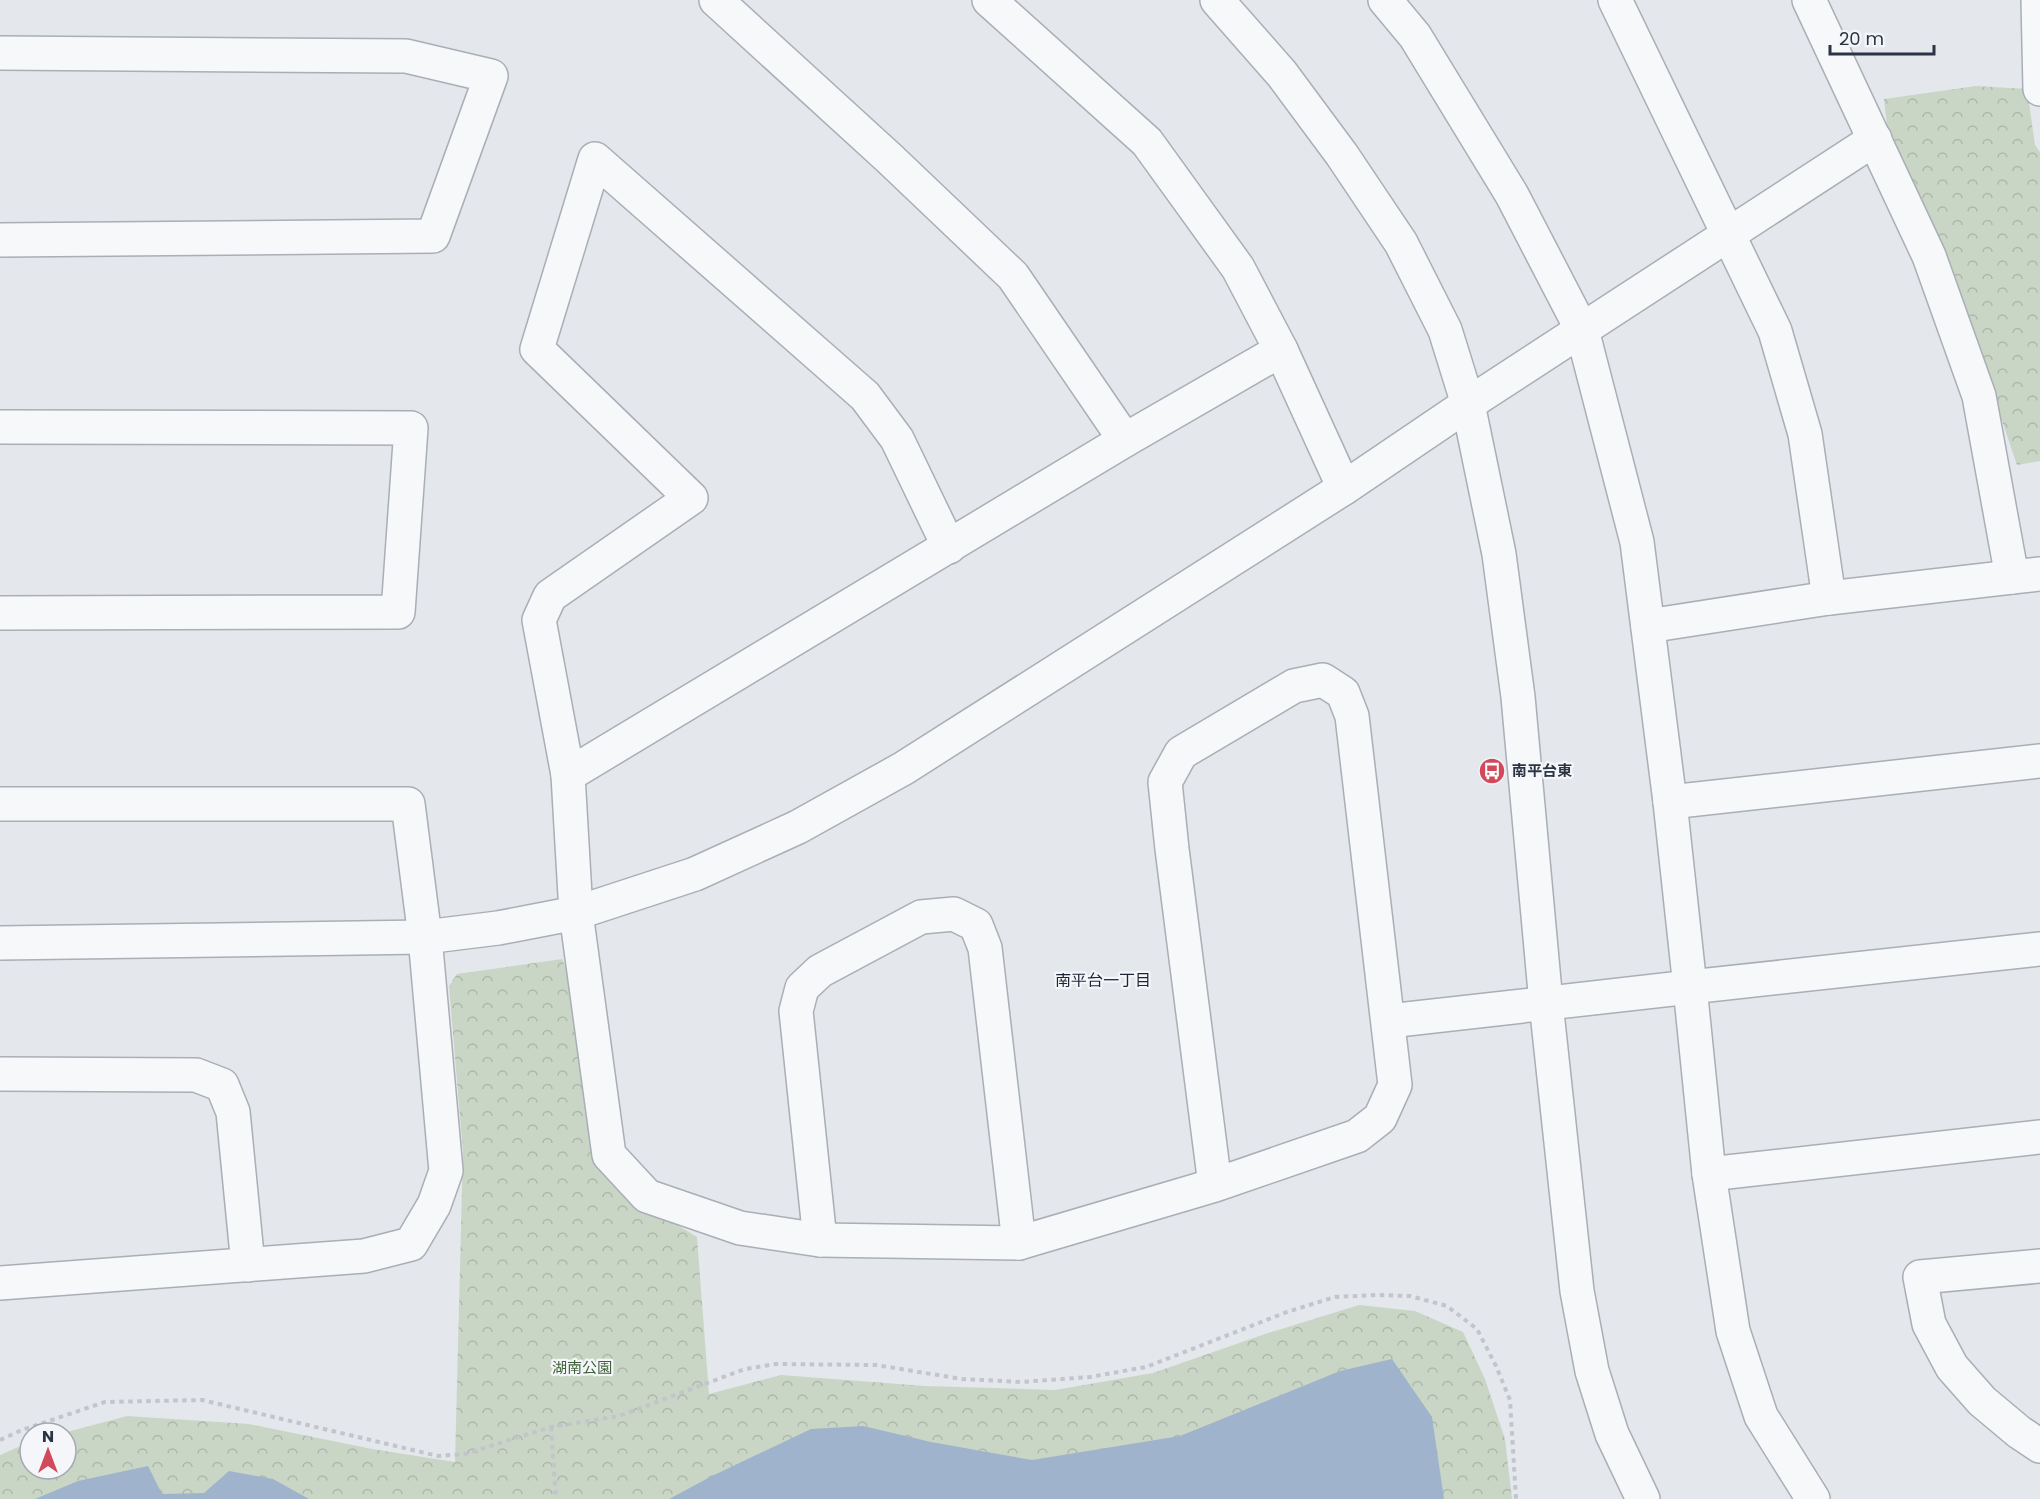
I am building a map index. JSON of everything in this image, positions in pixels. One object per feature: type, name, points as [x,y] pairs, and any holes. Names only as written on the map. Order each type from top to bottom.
[{"type":"street","points":[[716,0],[889,158],[1013,276],[1125,440]]},
{"type":"street","points":[[989,0],[1147,142],[1238,268],[1281,350],[1344,488]]},
{"type":"street","points":[[1217,0],[1282,74],[1342,155],[1401,243],[1445,330],[1468,404],[1499,554],[1518,697],[1546,1003],[1577,1291],[1592,1371],[1612,1434],[1643,1499]]},
{"type":"street","points":[[1385,0],[1415,36],[1512,195],[1582,330],[1637,542],[1670,802],[1709,1174],[1733,1331],[1761,1416],[1813,1499]]},
{"type":"street","points":[[1615,0],[1775,331],[1805,434],[1828,598]]},
{"type":"street","points":[[1648,626],[1828,598],[2026,576],[1979,396],[1929,256],[1809,0]]},
{"type":"street","points":[[2038,0],[2040,89]]},
{"type":"street","points":[[0,54],[406,56],[491,76],[433,236],[0,240]]},
{"type":"street","points":[[0,943],[424,938],[498,928],[576,913],[695,874],[798,827],[904,768],[1344,488],[1468,404],[1875,139]]},
{"type":"street","points":[[949,546],[897,439],[865,396],[596,159],[537,349],[691,498],[550,596],[539,620],[568,775],[576,913],[609,1155],[647,1196],[740,1228],[820,1240],[1019,1243],[1215,1185],[1357,1136],[1380,1118],[1395,1085],[1352,716],[1343,693],[1323,680],[1294,686],[1181,753],[1166,782],[1172,849],[1215,1185]]},
{"type":"street","points":[[568,775],[1125,440],[1281,350]]},
{"type":"street","points":[[0,427],[411,428],[398,612],[0,613]]},
{"type":"street","points":[[1670,802],[2040,761]]},
{"type":"street","points":[[0,804],[408,804],[424,938],[446,1171],[434,1205],[411,1244],[364,1256],[0,1283]]},
{"type":"street","points":[[820,1240],[796,1011],[802,988],[820,971],[921,917],[954,914],[976,925],[985,948],[1019,1243]]},
{"type":"street","points":[[1389,1021],[2040,949]]},
{"type":"street","points":[[0,1074],[196,1075],[222,1085],[233,1112],[248,1265]]},
{"type":"street","points":[[1709,1174],[2040,1137]]},
{"type":"street","points":[[2040,1266],[1920,1277],[1929,1324],[1952,1367],[1982,1401],[2019,1432],[2040,1446]]},
{"type":"path","points":[[0,1440],[22,1430],[105,1402],[202,1400],[438,1456],[465,1454],[551,1427],[619,1416],[745,1369],[776,1364],[876,1365],[962,1379],[1009,1382],[1090,1377],[1146,1367],[1287,1312],[1335,1298],[1377,1295],[1410,1296],[1447,1306],[1476,1329],[1486,1348],[1510,1400],[1516,1499]]},
{"type":"path","points":[[551,1427],[556,1499]]},
{"type":"green space","points":[[1976,86],[2027,89],[2035,145],[2040,152],[2040,461],[2017,465],[1992,391],[1888,134],[1884,99]]},
{"type":"green space","name":"湖南公園","points":[[562,959],[568,972],[585,1097],[647,1207],[697,1237],[709,1394],[781,1375],[925,1386],[1055,1390],[1153,1373],[1265,1334],[1359,1305],[1415,1311],[1463,1332],[1485,1379],[1505,1439],[1512,1499],[0,1499],[0,1455],[18,1447],[18,1481],[78,1481],[78,1429],[127,1416],[249,1424],[372,1449],[455,1462],[463,1152],[449,986],[457,974]]},
{"type":"water","points":[[1392,1359],[1432,1417],[1444,1499],[669,1499],[811,1429],[863,1426],[931,1442],[1032,1460],[1180,1436],[1340,1371]]},
{"type":"water","points":[[148,1466],[162,1494],[204,1493],[229,1471],[273,1479],[309,1499],[35,1499],[78,1481]]},
{"type":"place","name":"南平台東","points":[[1492,771]]},
{"type":"district","name":"南平台一丁目","points":[[1103,980]]}]
